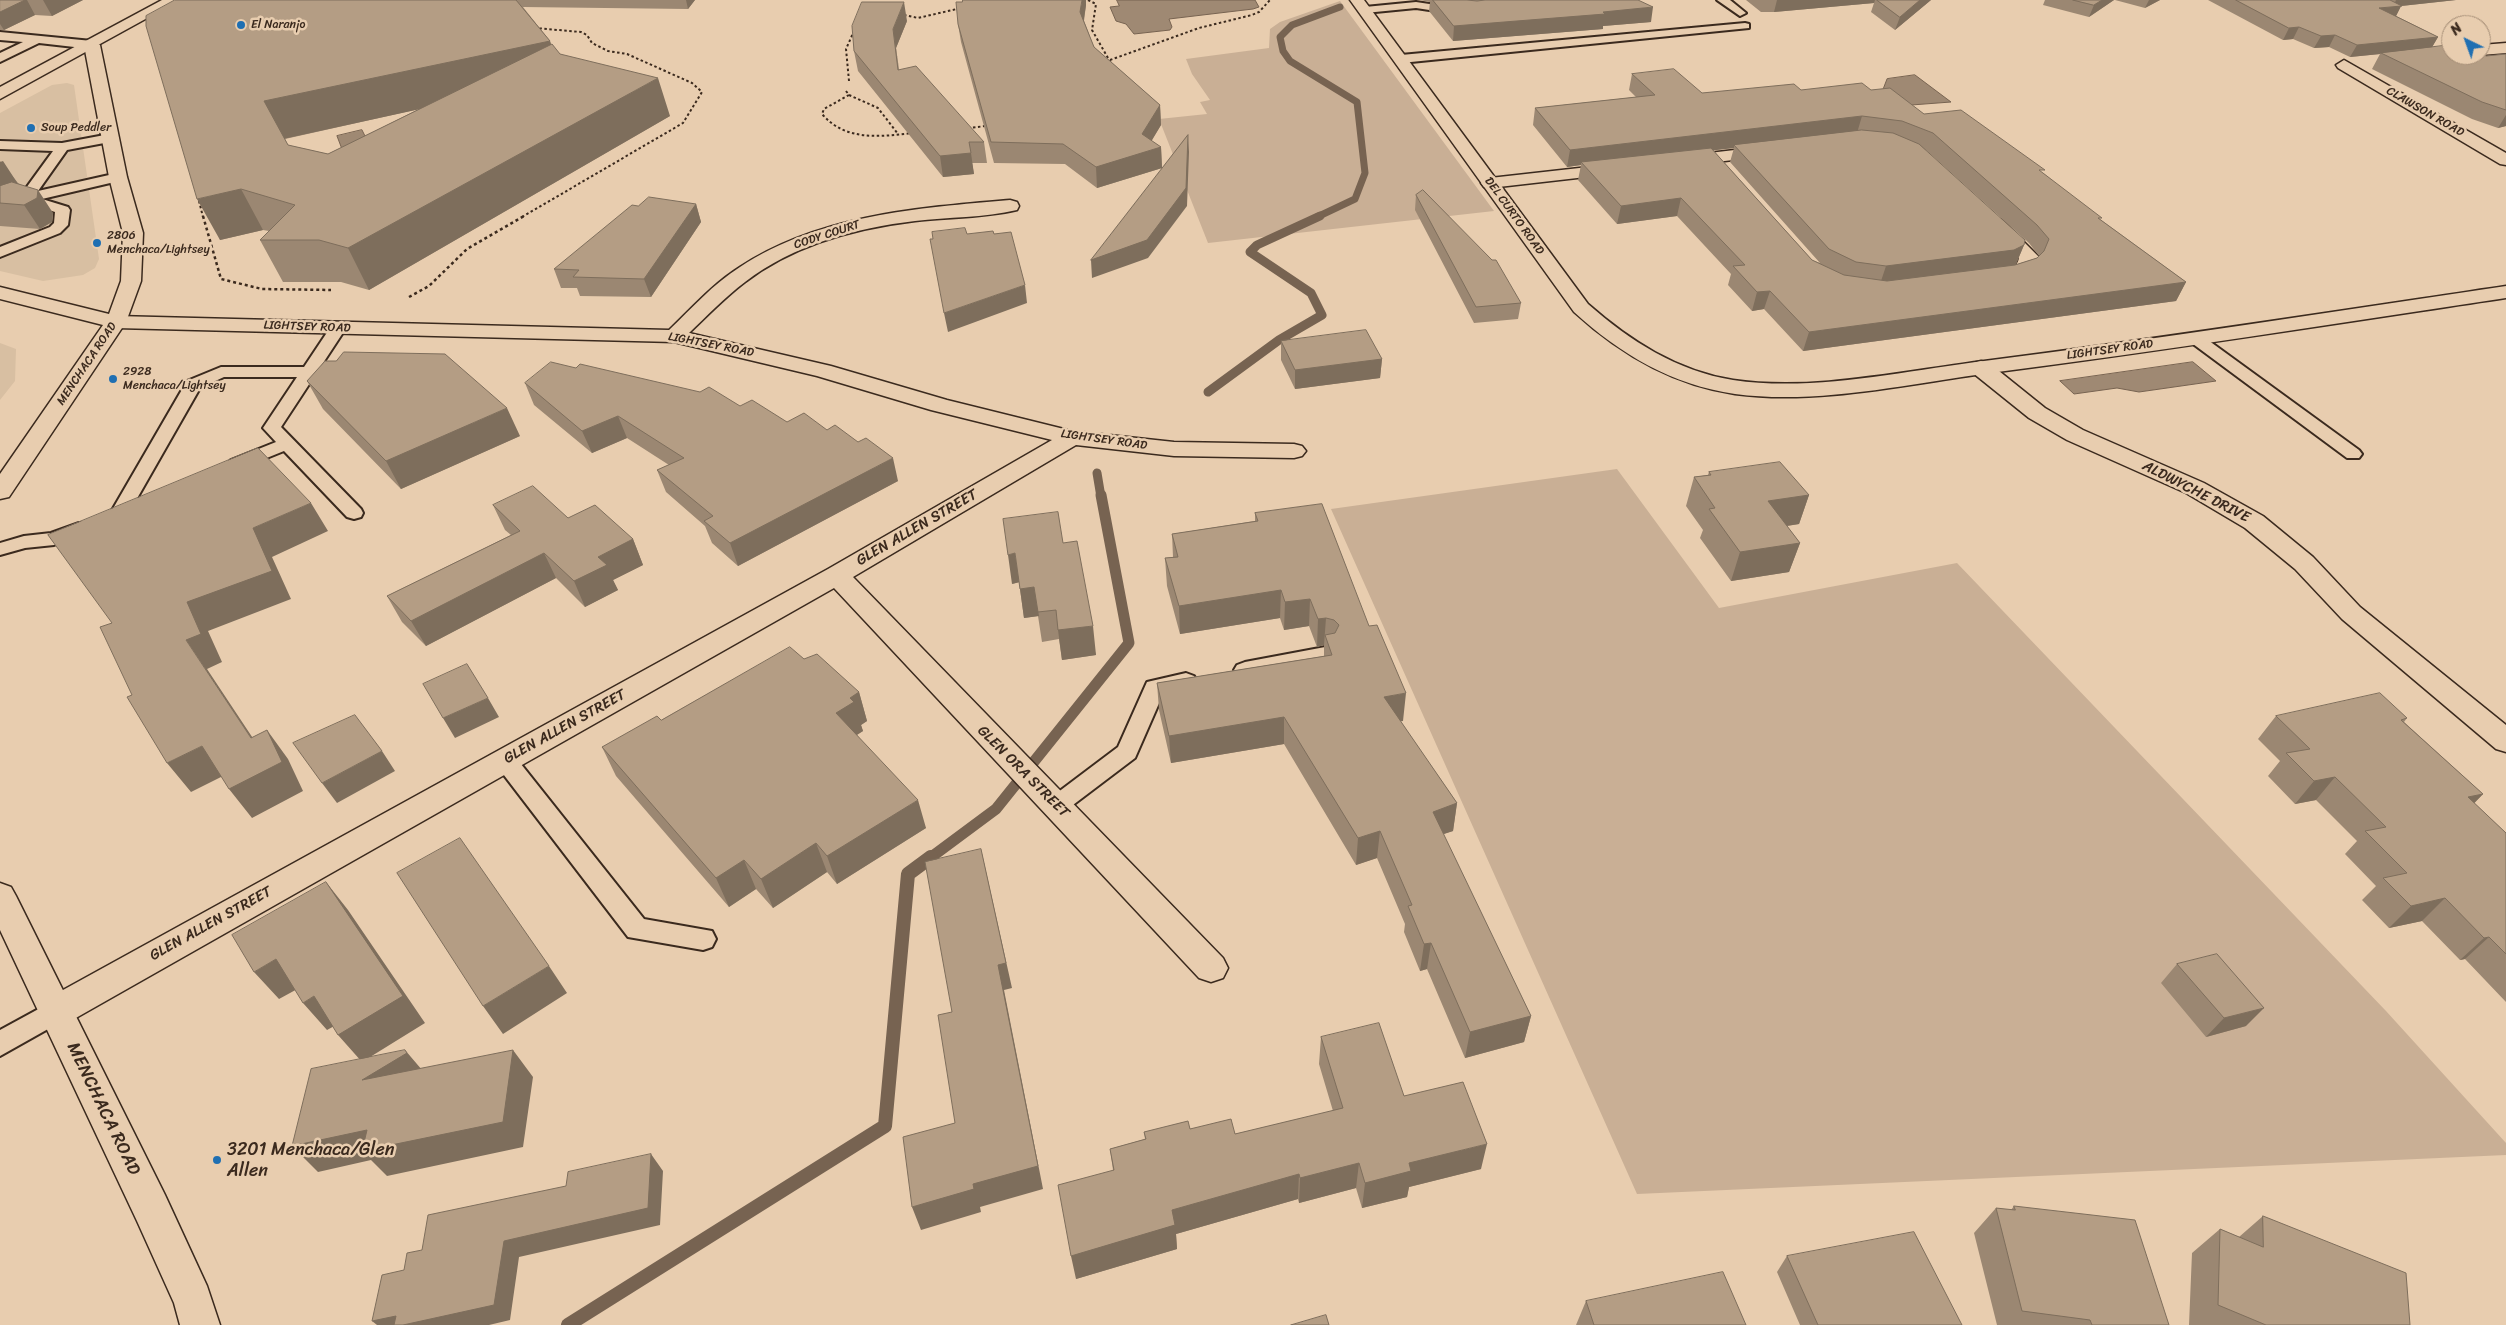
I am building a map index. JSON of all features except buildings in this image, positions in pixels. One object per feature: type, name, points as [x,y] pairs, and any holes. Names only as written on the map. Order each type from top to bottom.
[{"type":"street","points":[[0,94],[173,0]]},
{"type":"street","name":"DEL CURTO ROAD","points":[[1361,5],[1581,308],[1608,333],[1653,360],[1713,383]]},
{"type":"street","name":"MENCHACA ROAD","points":[[0,492],[7,474],[116,322],[131,280],[133,233],[118,178],[92,45]]},
{"type":"street","points":[[2491,49],[2506,48]]},
{"type":"street","name":"CLAWSON ROAD","points":[[2373,62],[2344,65],[2506,160]]},
{"type":"street","points":[[1665,163],[1790,148]]},
{"type":"street","points":[[1713,157],[1726,172]]},
{"type":"street","points":[[1490,183],[1636,166]]},
{"type":"street","name":"CODY COURT","points":[[674,336],[746,272],[774,255],[803,241],[838,229],[893,217],[1010,206]]},
{"type":"street","points":[[1978,280],[2020,272],[2027,267],[2029,257],[1985,215]]},
{"type":"street","name":"LIGHTSEY ROAD","points":[[1713,383],[1772,391],[1824,388],[2195,338],[2506,292]]},
{"type":"street","name":"LIGHTSEY ROAD","points":[[3,295],[116,322],[674,336],[815,369],[940,405],[1072,438],[1174,449],[1294,451]]},
{"type":"street","name":"ALDWYCHE DRIVE","points":[[1981,368],[2038,413],[2068,430],[2195,488],[2254,522],[2304,563],[2350,613],[2506,741]]},
{"type":"street","name":"GLEN ALLEN STREET","points":[[54,1012],[836,575],[1072,438]]},
{"type":"street","name":"GLEN ORA STREET","points":[[836,575],[1000,750],[1057,805],[1211,968]]},
{"type":"street","name":"MENCHACA ROAD","points":[[0,896],[54,1012],[151,1208],[193,1300],[200,1325]]},
{"type":"lane","points":[[1723,0],[1740,13]]},
{"type":"lane","points":[[1361,5],[1416,5],[1469,11]]},
{"type":"lane","points":[[1401,59],[1745,26]]},
{"type":"lane","points":[[0,36],[92,45]]},
{"type":"lane","points":[[0,58],[38,39]]},
{"type":"lane","points":[[0,145],[62,147],[110,138]]},
{"type":"lane","points":[[26,198],[62,147]]},
{"type":"lane","points":[[0,210],[26,198],[118,178]]},
{"type":"lane","points":[[0,252],[55,230],[61,225],[63,210],[26,198]]},
{"type":"lane","points":[[338,328],[272,428],[354,513]]},
{"type":"lane","points":[[2195,338],[2354,454]]},
{"type":"lane","points":[[106,518],[193,386],[221,372],[309,372]]},
{"type":"lane","points":[[222,471],[287,444]]},
{"type":"lane","points":[[0,549],[24,542],[54,539],[148,501]]},
{"type":"lane","points":[[1057,805],[1127,752],[1155,688],[1325,654]]},
{"type":"lane","points":[[505,760],[637,930],[703,939]]},
{"type":"lane","points":[[0,1044],[54,1012]]},
{"type":"path","points":[[1088,0],[1096,4],[1092,30],[1101,50],[1110,60],[1115,71]]},
{"type":"path","points":[[1110,60],[1200,28],[1252,15],[1259,12],[1270,0]]},
{"type":"path","points":[[902,14],[918,18],[968,7]]},
{"type":"path","points":[[408,297],[429,286],[467,249],[683,123],[702,92],[692,83],[627,54],[608,51],[592,43],[587,35],[581,32],[553,28],[532,28]]},
{"type":"path","points":[[849,81],[846,49],[854,31]]},
{"type":"path","points":[[846,91],[878,108],[898,134]]},
{"type":"path","points":[[849,94],[824,109],[822,114],[831,124],[867,136],[915,132]]},
{"type":"path","points":[[962,128],[991,126]]},
{"type":"path","points":[[199,199],[221,280],[262,289],[331,290]]},
{"type":"shaded area","points":[[1117,0],[1255,0],[1259,7],[1169,19],[1172,27],[1170,30],[1134,34],[1126,24],[1116,21],[1110,7],[1119,6]]},
{"type":"shaded area","points":[[1340,1],[1494,211],[1208,243],[1159,119],[1207,114],[1200,102],[1210,100],[1192,74],[1186,59],[1269,48],[1270,29],[1280,22]]},
{"type":"shaded area","points":[[1915,75],[1951,102],[1898,106],[1882,92],[1887,79]]},
{"type":"shaded area","points":[[67,83],[74,85],[99,259],[95,268],[83,275],[43,281],[0,271],[0,113],[52,85]]},
{"type":"shaded area","points":[[362,130],[366,138],[345,157],[337,136]]},
{"type":"shaded area","points":[[0,343],[16,349],[15,381],[0,400]]},
{"type":"shaded area","points":[[2193,362],[2216,381],[2139,392],[2117,388],[2074,394],[2060,381]]},
{"type":"shaded area","points":[[1617,469],[1719,608],[1957,563],[2386,1011],[2506,1143],[2506,1155],[1637,1194],[1331,509]]},
{"type":"waterway","points":[[1317,217],[1355,199],[1365,173],[1357,102],[1290,61],[1283,51],[1280,37],[1292,25],[1340,7]]},
{"type":"waterway","points":[[1208,392],[1279,340],[1322,315],[1311,293],[1250,252],[1257,245],[1320,216]]},
{"type":"waterway","points":[[1097,473],[1101,497]]},
{"type":"waterway","points":[[930,858],[996,809],[1129,643],[1101,495]]},
{"type":"waterway","points":[[568,1325],[885,1126],[908,874],[931,857]]},
{"type":"place","name":"El Naranjo","points":[[241,25]]},
{"type":"place","name":"Soup Peddler","points":[[31,128]]},
{"type":"place","name":"2806 Menchaca/Lightsey","points":[[97,243]]},
{"type":"place","name":"2928 Menchaca/Lightsey","points":[[113,379]]},
{"type":"place","name":"3201 Menchaca/Glen Allen","points":[[217,1160]]}]
